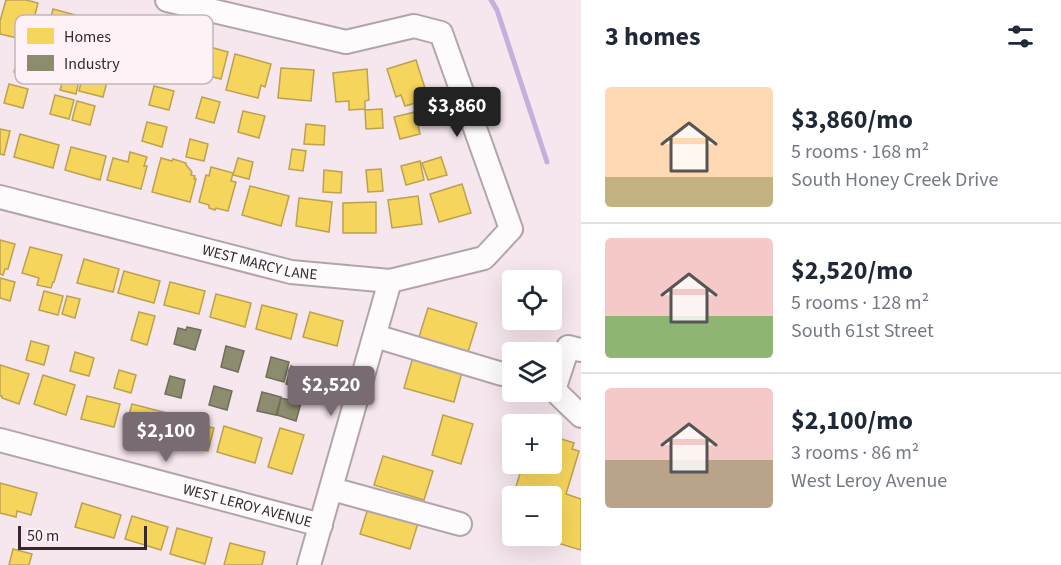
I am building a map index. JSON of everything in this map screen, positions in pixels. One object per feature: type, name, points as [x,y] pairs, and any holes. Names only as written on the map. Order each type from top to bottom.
[{"type":"street","name":"WEST MARCY LANE","points":[[0,196],[291,272],[390,281],[484,258],[511,229],[441,33],[414,26],[346,42],[166,0]]},
{"type":"street","points":[[309,565],[390,281]]},
{"type":"street","points":[[375,336],[502,374]]},
{"type":"street","points":[[581,350],[568,347],[554,390],[581,416]]},
{"type":"street","name":"WEST LEROY AVENUE","points":[[0,440],[321,525]]},
{"type":"street","points":[[332,489],[460,524]]},
{"type":"building: Homes","points":[[6,0],[26,0],[38,3],[35,15],[15,15],[15,37],[0,34],[0,21]]},
{"type":"building: Homes","points":[[53,9],[76,15],[52,15]]},
{"type":"building: Homes","points":[[213,48],[228,52],[221,79],[213,77]]},
{"type":"building: Homes","points":[[235,54],[271,64],[265,87],[261,85],[258,98],[226,90]]},
{"type":"building: Homes","points":[[416,60],[425,88],[423,89],[426,100],[405,106],[401,95],[396,97],[387,69]]},
{"type":"building: Homes","points":[[281,68],[314,70],[311,101],[278,98]]},
{"type":"building: Homes","points":[[367,69],[369,100],[365,101],[365,109],[349,110],[349,101],[336,102],[333,73]]},
{"type":"building: Homes","points":[[9,84],[28,89],[23,108],[4,103]]},
{"type":"building: Homes","points":[[62,84],[78,84],[76,94],[60,90]]},
{"type":"building: Homes","points":[[81,84],[106,84],[103,97],[79,91]]},
{"type":"building: Homes","points":[[154,86],[174,91],[169,110],[149,105]]},
{"type":"building: Homes","points":[[55,95],[74,100],[69,119],[50,114]]},
{"type":"building: Homes","points":[[202,97],[220,102],[214,123],[196,118]]},
{"type":"building: Homes","points":[[77,101],[95,106],[90,125],[72,120]]},
{"type":"building: Homes","points":[[382,109],[383,128],[366,129],[365,110]]},
{"type":"building: Homes","points":[[243,111],[265,116],[259,138],[238,132]]},
{"type":"building: Homes","points":[[415,112],[420,134],[400,139],[394,117]]},
{"type":"building: Homes","points":[[147,122],[167,127],[162,147],[142,141]]},
{"type":"building: Homes","points":[[306,124],[325,126],[324,145],[304,144]]},
{"type":"building: Homes","points":[[0,129],[10,131],[4,155],[0,154]]},
{"type":"building: Homes","points":[[20,134],[59,145],[53,168],[14,157]]},
{"type":"building: Homes","points":[[190,139],[208,144],[204,161],[186,157]]},
{"type":"building: Homes","points":[[71,147],[106,156],[100,180],[65,170]]},
{"type":"building: Homes","points":[[292,149],[306,151],[303,171],[289,169]]},
{"type":"building: Homes","points":[[130,152],[147,157],[141,189],[107,180],[113,158],[128,162]]},
{"type":"building: Homes","points":[[441,157],[447,175],[428,180],[422,163]]},
{"type":"building: Homes","points":[[161,158],[186,163],[192,172],[191,175],[195,176],[190,202],[152,192]]},
{"type":"building: Homes","points":[[238,158],[253,162],[249,179],[233,175]]},
{"type":"building: Homes","points":[[420,161],[424,180],[406,185],[401,166]]},
{"type":"building: Homes","points":[[211,167],[233,173],[231,181],[236,182],[228,211],[216,208],[215,210],[199,202],[206,175],[209,176]]},
{"type":"building: Homes","points":[[381,169],[383,191],[368,192],[366,170]]},
{"type":"building: Homes","points":[[324,170],[342,172],[341,193],[323,192]]},
{"type":"building: Homes","points":[[462,184],[471,213],[439,222],[430,194]]},
{"type":"building: Homes","points":[[250,186],[289,196],[281,226],[242,215]]},
{"type":"building: Homes","points":[[418,196],[422,224],[392,228],[388,200]]},
{"type":"building: Homes","points":[[299,198],[332,202],[329,232],[296,226]]},
{"type":"building: Homes","points":[[376,202],[376,233],[343,233],[343,203]]},
{"type":"building: Homes","points":[[0,240],[15,244],[8,269],[5,269],[3,275],[0,274]]},
{"type":"building: Homes","points":[[30,247],[62,255],[51,288],[37,285],[39,278],[22,273]]},
{"type":"building: Homes","points":[[84,259],[119,269],[113,292],[77,283]]},
{"type":"building: Homes","points":[[124,271],[160,281],[154,303],[118,293]]},
{"type":"building: Homes","points":[[0,278],[15,282],[10,301],[0,298]]},
{"type":"building: Homes","points":[[170,282],[205,291],[199,314],[164,305]]},
{"type":"building: Homes","points":[[44,291],[63,296],[58,315],[39,310]]},
{"type":"building: Homes","points":[[216,294],[251,303],[245,327],[210,317]]},
{"type":"building: Homes","points":[[67,296],[80,299],[75,318],[62,314]]},
{"type":"building: Homes","points":[[262,305],[297,314],[291,339],[256,329]]},
{"type":"building: Homes","points":[[428,308],[477,323],[468,352],[419,337]]},
{"type":"building: Homes","points":[[139,312],[155,316],[147,345],[131,340]]},
{"type":"building: Homes","points":[[310,312],[343,321],[337,346],[303,337]]},
{"type":"building: Homes","points":[[31,341],[49,346],[44,365],[26,360]]},
{"type":"building: Homes","points":[[75,352],[94,358],[89,376],[70,371]]},
{"type":"building: Homes","points":[[413,357],[462,372],[454,402],[404,388]]},
{"type":"building: Homes","points":[[0,365],[29,374],[19,404],[0,396]]},
{"type":"building: Homes","points":[[119,370],[136,375],[131,393],[114,388]]},
{"type":"building: Homes","points":[[43,375],[75,385],[66,415],[34,404]]},
{"type":"building: Homes","points":[[87,396],[120,404],[114,427],[81,419]]},
{"type":"building: Homes","points":[[132,404],[167,413],[160,439],[125,429]]},
{"type":"building: Homes","points":[[443,415],[473,424],[461,464],[432,455]]},
{"type":"building: Homes","points":[[179,419],[214,428],[208,451],[172,442]]},
{"type":"building: Homes","points":[[224,426],[262,438],[255,463],[217,452]]},
{"type":"building: Homes","points":[[280,428],[304,435],[292,474],[268,467]]},
{"type":"building: Homes","points":[[562,439],[574,443],[572,449],[579,451],[566,494],[581,499],[581,550],[562,544],[562,486],[516,486],[520,474],[562,474]]},
{"type":"building: Homes","points":[[383,456],[433,471],[424,500],[374,485]]},
{"type":"building: Homes","points":[[0,483],[37,493],[31,515],[17,511],[16,517],[0,513]]},
{"type":"building: Homes","points":[[82,503],[121,515],[114,538],[75,527]]},
{"type":"building: Homes","points":[[369,505],[419,520],[410,549],[360,534]]},
{"type":"building: Homes","points":[[132,516],[168,527],[161,550],[125,539]]},
{"type":"building: Homes","points":[[177,528],[212,538],[205,564],[170,554]]},
{"type":"building: Homes","points":[[230,543],[265,552],[262,565],[224,565]]},
{"type":"building: Homes","points":[[13,549],[32,554],[29,565],[9,565]]},
{"type":"building: Industry","points":[[187,327],[201,330],[195,350],[174,344],[178,328],[186,330]]},
{"type":"building: Industry","points":[[226,346],[244,351],[238,372],[221,367]]},
{"type":"building: Industry","points":[[271,357],[289,362],[284,382],[266,377]]},
{"type":"building: Industry","points":[[291,366],[311,372],[307,390],[286,384]]},
{"type":"building: Industry","points":[[170,376],[185,380],[181,398],[165,394]]},
{"type":"building: Industry","points":[[214,386],[232,391],[227,410],[209,405]]},
{"type":"building: Industry","points":[[262,392],[281,397],[276,415],[257,411]]},
{"type":"building: Industry","points":[[281,398],[301,403],[296,421],[277,415]]},
{"type":"waterway","points":[[491,0],[497,10],[547,162]]}]
